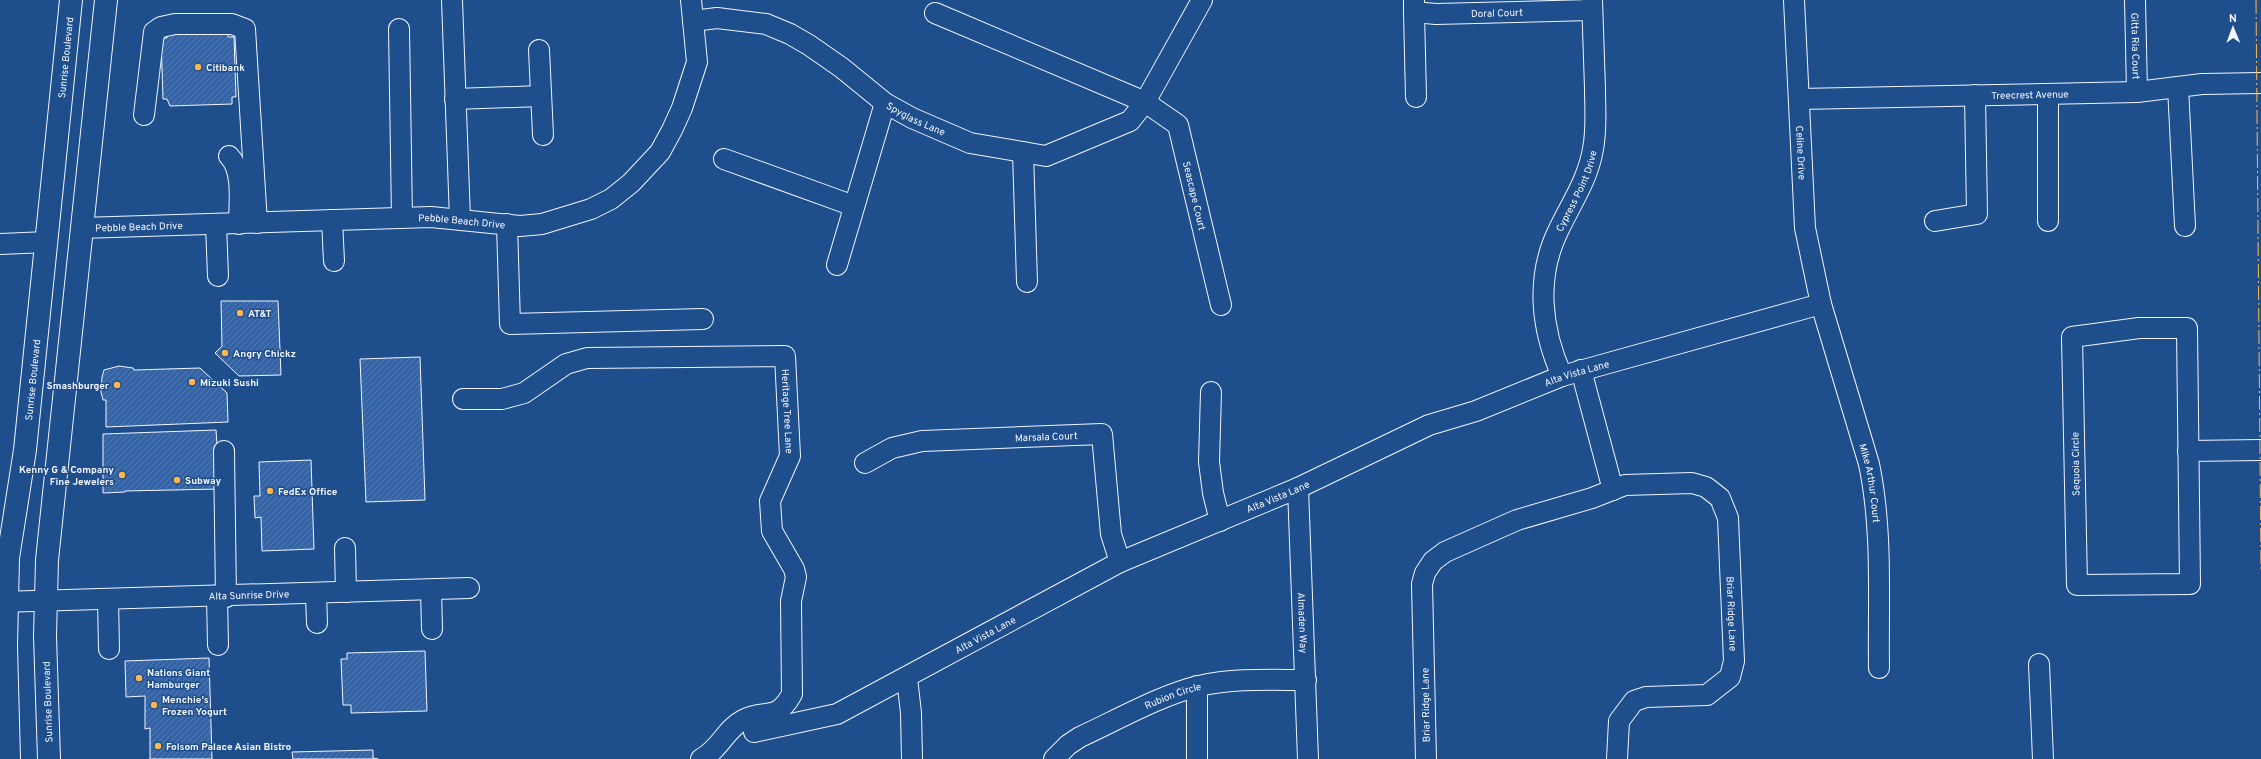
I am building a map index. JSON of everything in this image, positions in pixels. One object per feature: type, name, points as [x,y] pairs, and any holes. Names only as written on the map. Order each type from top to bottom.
[{"type":"main road","name":"Sunrise Boulevard","points":[[49,759],[20,601],[8,558],[25,450],[71,0]]},
{"type":"main road","name":"Sunrise Boulevard","points":[[9,759],[20,601],[47,560],[106,0]]},
{"type":"street","points":[[452,0],[460,218]]},
{"type":"street","name":"Pebble Beach Drive","points":[[81,228],[402,218],[460,218],[520,226],[542,224],[591,209],[611,199],[631,183],[660,152],[682,108],[697,62],[691,0]]},
{"type":"street","name":"Spyglass Lane","points":[[693,21],[717,18],[766,24],[790,34],[842,68],[885,103],[912,118],[970,143],[1046,156],[1130,121],[1145,102],[1202,0]]},
{"type":"street","name":"Celine Drive","points":[[1794,0],[1805,228],[1821,304]]},
{"type":"street","name":"Gitta Ria Court","points":[[2135,0],[2137,92]]},
{"type":"street","name":"Doral Court","points":[[1414,6],[1436,14],[1592,5]]},
{"type":"street","name":"Cypress Point Drive","points":[[1562,376],[1546,332],[1543,283],[1549,256],[1558,230],[1578,195],[1593,148],[1596,124],[1592,5]]},
{"type":"street","points":[[1414,6],[1416,97]]},
{"type":"street","points":[[935,13],[1145,102]]},
{"type":"street","points":[[144,115],[154,32],[161,27],[175,24],[232,24],[244,29],[248,223]]},
{"type":"street","points":[[399,29],[402,218]]},
{"type":"street","points":[[539,50],[542,135]]},
{"type":"street","name":"Treecrest Avenue","points":[[1798,99],[2137,92],[2209,84],[2261,84]]},
{"type":"street","points":[[2178,87],[2185,226]]},
{"type":"street","points":[[2048,94],[2048,221]]},
{"type":"street","points":[[1935,221],[1977,214],[1975,95]]},
{"type":"street","points":[[455,99],[541,96]]},
{"type":"street","name":"Seascape Court","points":[[1145,102],[1178,125],[1221,305]]},
{"type":"street","points":[[837,265],[885,103]]},
{"type":"street","points":[[1023,152],[1027,282]]},
{"type":"street","points":[[229,156],[234,161],[238,173],[248,223]]},
{"type":"street","points":[[724,158],[854,206]]},
{"type":"street","points":[[332,220],[334,260]]},
{"type":"street","points":[[216,224],[218,276]]},
{"type":"street","points":[[507,224],[510,324],[703,319]]},
{"type":"street","points":[[0,244],[47,242]]},
{"type":"street","name":"Alta Vista Lane","points":[[754,732],[837,714],[907,678],[1120,562],[1298,488],[1429,425],[1476,411],[1562,376],[1581,370],[1821,304]]},
{"type":"street","name":"Mike Arthur Court","points":[[1821,304],[1869,464],[1873,485],[1877,520],[1879,668]]},
{"type":"street","name":"Sequoia Circle","points":[[2139,328],[2187,328],[2188,451],[2190,584],[2077,585],[2072,337],[2139,328]]},
{"type":"street","name":"Heritage Tree Lane","points":[[463,399],[502,399],[524,393],[566,364],[587,358],[785,356],[790,456],[770,501],[772,531],[794,569],[796,577],[791,601],[792,694],[786,705],[777,712],[744,719],[737,724],[709,755],[701,759]]},
{"type":"street","points":[[1581,370],[1613,490]]},
{"type":"street","points":[[1211,392],[1209,462],[1213,493],[1220,521]]},
{"type":"street","name":"Marsala Court","points":[[865,463],[892,448],[922,441],[1102,434],[1112,534],[1120,562]]},
{"type":"street","points":[[2188,451],[2261,450]]},
{"type":"street","points":[[218,645],[222,597],[224,451]]},
{"type":"street","name":"Briar Ridge Lane","points":[[1426,759],[1422,584],[1425,573],[1433,561],[1445,552],[1517,520],[1592,498],[1632,484],[1692,483],[1711,490],[1720,498],[1728,518],[1734,661],[1730,676],[1707,695],[1646,697],[1634,701],[1619,721],[1617,759]]},
{"type":"street","name":"Almaden Way","points":[[1298,488],[1308,759]]},
{"type":"street","points":[[344,548],[346,592]]},
{"type":"street","name":"Alta Sunrise Drive","points":[[20,601],[222,597],[469,588]]},
{"type":"street","points":[[431,590],[432,629]]},
{"type":"street","points":[[316,594],[316,623]]},
{"type":"street","points":[[108,599],[109,648]]},
{"type":"street","points":[[2039,664],[2043,759]]},
{"type":"street","points":[[907,678],[911,713],[912,759]]},
{"type":"street","name":"Rubion Circle","points":[[1054,759],[1068,745],[1080,737],[1174,694],[1197,686],[1222,682],[1306,680]]},
{"type":"street","points":[[1197,686],[1197,759]]},
{"type":"building","name":"Citibank","points":[[228,31],[228,37],[234,37],[236,97],[232,97],[232,104],[170,106],[167,99],[163,99],[161,38],[167,38],[167,33]]},
{"type":"building","points":[[221,301],[278,301],[281,375],[239,376],[215,353],[222,346]]},
{"type":"building","points":[[420,357],[425,500],[366,502],[360,359]]},
{"type":"building","points":[[119,366],[133,368],[134,370],[200,368],[227,393],[228,422],[106,427],[106,400],[103,400],[101,392],[102,377],[104,370]]},
{"type":"building","points":[[216,430],[220,489],[125,491],[103,493],[103,434]]},
{"type":"building","points":[[311,460],[314,549],[262,551],[261,517],[255,518],[254,496],[260,496],[259,462]]},
{"type":"building","points":[[425,651],[427,711],[351,713],[351,705],[343,705],[341,659],[347,659],[347,653]]},
{"type":"building","points":[[209,658],[212,759],[150,759],[150,728],[145,729],[145,696],[126,697],[125,661]]},
{"type":"building","points":[[373,750],[373,758],[378,759],[293,759],[292,752]]},
{"type":"power","points":[[2256,0],[2261,570]]},
{"type":"place","name":"Citibank","points":[[198,67]]},
{"type":"place","name":"AT&T","points":[[240,313]]},
{"type":"place","name":"Angry Chickz","points":[[225,353]]},
{"type":"place","name":"Mizuki Sushi","points":[[192,382]]},
{"type":"place","name":"Smashburger","points":[[117,385]]},
{"type":"place","name":"Kenny G & Company Fine Jewelers","points":[[122,475]]},
{"type":"place","name":"Subway","points":[[177,480]]},
{"type":"place","name":"FedEx Office","points":[[270,491]]},
{"type":"place","name":"Nations Giant Hamburger","points":[[139,678]]},
{"type":"place","name":"Menchie's Frozen Yogurt","points":[[154,705]]},
{"type":"place","name":"Folsom Palace Asian Bistro","points":[[158,746]]}]
